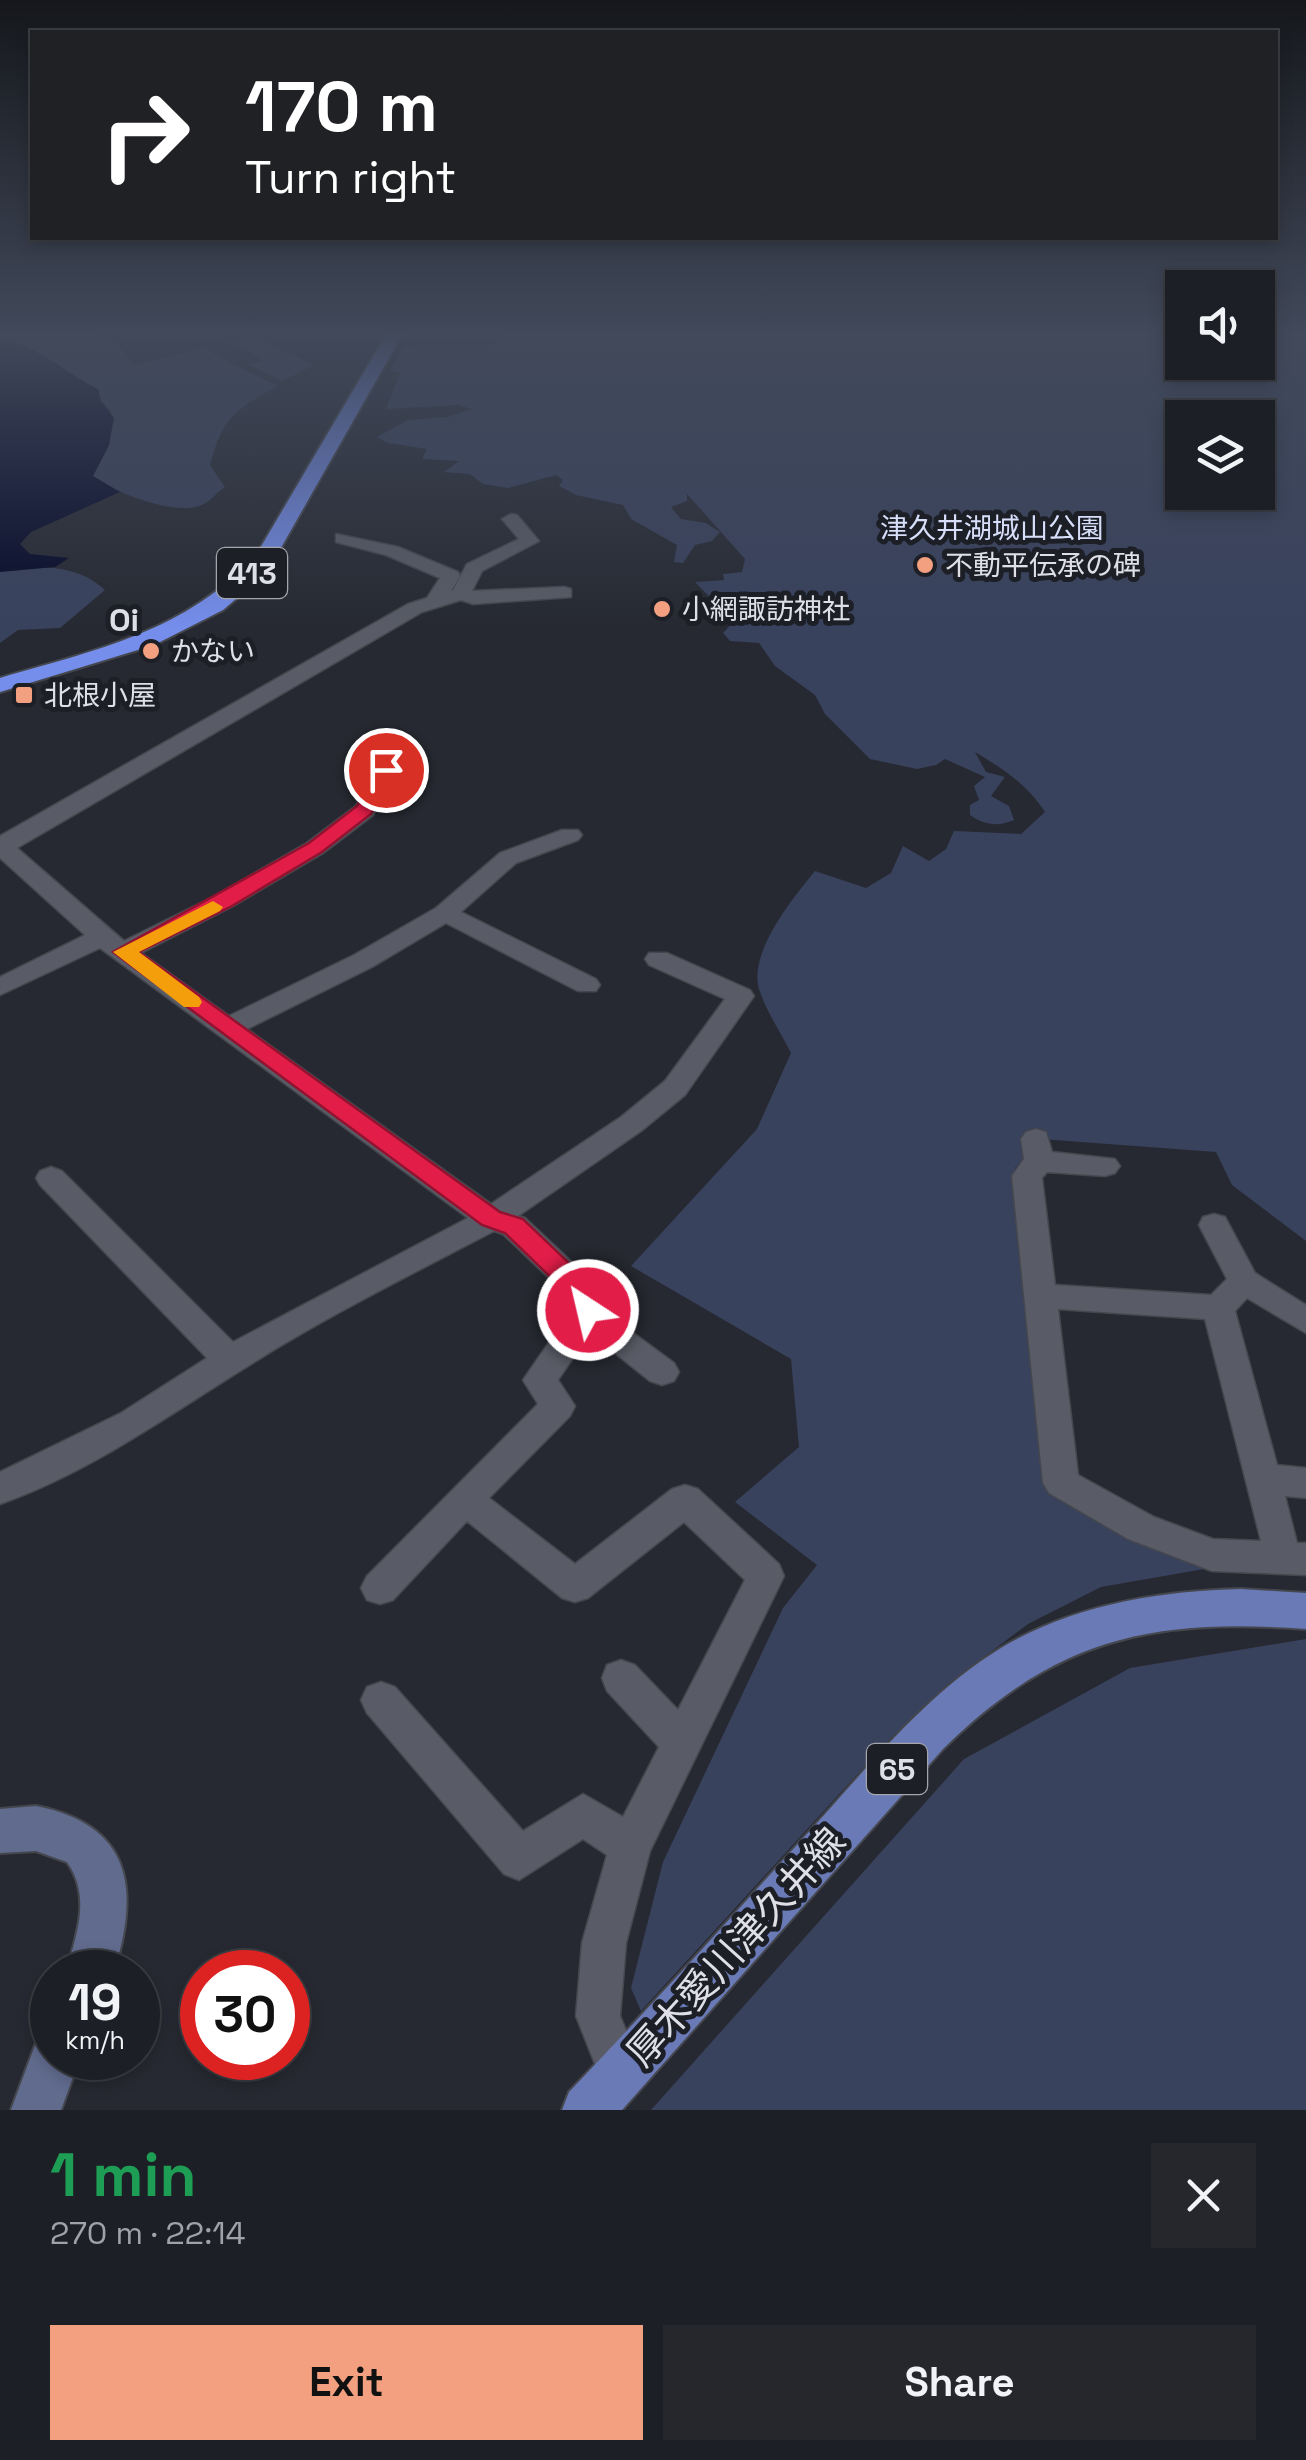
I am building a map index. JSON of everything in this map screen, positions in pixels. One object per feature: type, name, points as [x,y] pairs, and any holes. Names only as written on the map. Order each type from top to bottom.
[{"type":"highway","name":"413","points":[[0,686],[161,632],[207,609],[240,585],[268,554],[338,431]]},
{"type":"main road","name":"厚木愛川津久井線","points":[[587,2110],[910,1755],[966,1699],[1010,1667],[1051,1644],[1143,1615],[1234,1606],[1306,1611]]},
{"type":"street","points":[[461,594],[474,568],[530,542],[511,519]]},
{"type":"street","points":[[342,538],[392,551],[451,576],[435,601]]},
{"type":"street","points":[[564,593],[473,598],[461,594],[400,616],[203,734],[1,846],[113,944],[491,1219],[514,1226],[582,1292],[588,1310],[609,1333],[662,1372]]},
{"type":"street","points":[[0,987],[224,901],[316,848],[364,810],[386,770]]},
{"type":"street","points":[[227,1028],[363,961],[446,913],[508,858],[570,835]]},
{"type":"street","points":[[446,913],[588,985]]},
{"type":"street","points":[[0,1489],[133,1424],[230,1360],[491,1219],[631,1124],[675,1088],[741,996],[658,959]]},
{"type":"street","points":[[1105,1166],[1037,1150],[1027,1176],[1060,1482],[1172,1542],[1212,1555],[1294,1558],[1262,1480],[1218,1308]]},
{"type":"street","points":[[50,1178],[230,1360]]},
{"type":"street","points":[[1214,1225],[1244,1281],[1306,1321]]},
{"type":"street","points":[[1042,1296],[1218,1308],[1244,1281]]},
{"type":"street","points":[[380,1588],[558,1406],[540,1380],[588,1310]]},
{"type":"street","points":[[1262,1480],[1306,1483]]},
{"type":"street","points":[[465,1499],[575,1586],[686,1500],[766,1576],[630,1846],[604,1944],[598,2016],[621,2074]]},
{"type":"street","points":[[621,1678],[680,1741]]},
{"type":"street","points":[[381,1700],[519,1859],[583,1814],[630,1846]]},
{"type":"street","points":[[0,1831],[28,1828],[64,1836],[78,1843],[97,1863],[105,1886],[107,1910],[96,1950]]},
{"type":"street","points":[[36,2110],[47,2080]]},
{"type":"green space","points":[[110,431],[222,431],[210,465],[225,487],[206,503],[188,508],[159,505],[128,495],[93,476],[109,445]]},
{"type":"green space","name":"津久井湖城山公園","points":[[387,431],[1165,431],[1165,510],[1275,510],[1275,431],[1306,431],[1306,1241],[1232,1185],[1216,1152],[1027,1138],[1028,1157],[1015,1168],[1047,1488],[1128,1539],[1210,1568],[1101,1587],[1028,1624],[948,1684],[886,1743],[641,2011],[631,1988],[663,1862],[783,1608],[817,1565],[735,1502],[799,1447],[791,1359],[631,1266],[757,1129],[791,1053],[759,989],[760,959],[775,926],[815,871],[866,888],[891,873],[903,846],[929,861],[946,849],[954,831],[1021,834],[1045,812],[1022,785],[975,752],[986,772],[1005,777],[991,796],[1009,806],[1014,820],[997,824],[975,818],[970,815],[970,805],[979,800],[974,786],[985,777],[945,759],[917,769],[870,759],[825,714],[815,695],[775,666],[759,643],[730,641],[723,633],[735,620],[781,614],[769,605],[726,614],[695,582],[724,580],[723,574],[742,572],[745,559],[687,494],[687,501],[671,507],[681,519],[706,523],[720,532],[712,541],[695,545],[683,563],[674,562],[677,545],[631,519],[623,505],[576,495],[559,486],[563,480],[556,475],[508,488],[483,484],[470,474],[444,472],[459,461],[422,459],[427,449],[388,443],[377,437]]},
{"type":"green space","points":[[26,567],[68,571],[105,590],[60,628],[18,630],[0,643],[0,571]]},
{"type":"green space","points":[[1306,1639],[1306,2110],[651,2110],[964,1759],[1130,1668]]},
{"type":"shaded area","points":[[0,431],[112,431],[93,476],[120,492],[31,532],[20,544],[30,554],[69,558],[55,567],[0,572]]},
{"type":"slow traffic","points":[[191,1002],[124,952],[213,907]]},
{"type":"place","name":"不動平伝承の碑","points":[[925,565]]},
{"type":"place","name":"小網諏訪神社","points":[[662,609]]},
{"type":"place","name":"かない","points":[[151,651]]},
{"type":"place","name":"北根小屋","points":[[24,695]]},
{"type":"district","name":"Oi","points":[[124,620]]},
{"type":"route","points":[[386,770],[364,810],[316,848],[124,952],[491,1219],[514,1226],[582,1292],[588,1310]]}]
